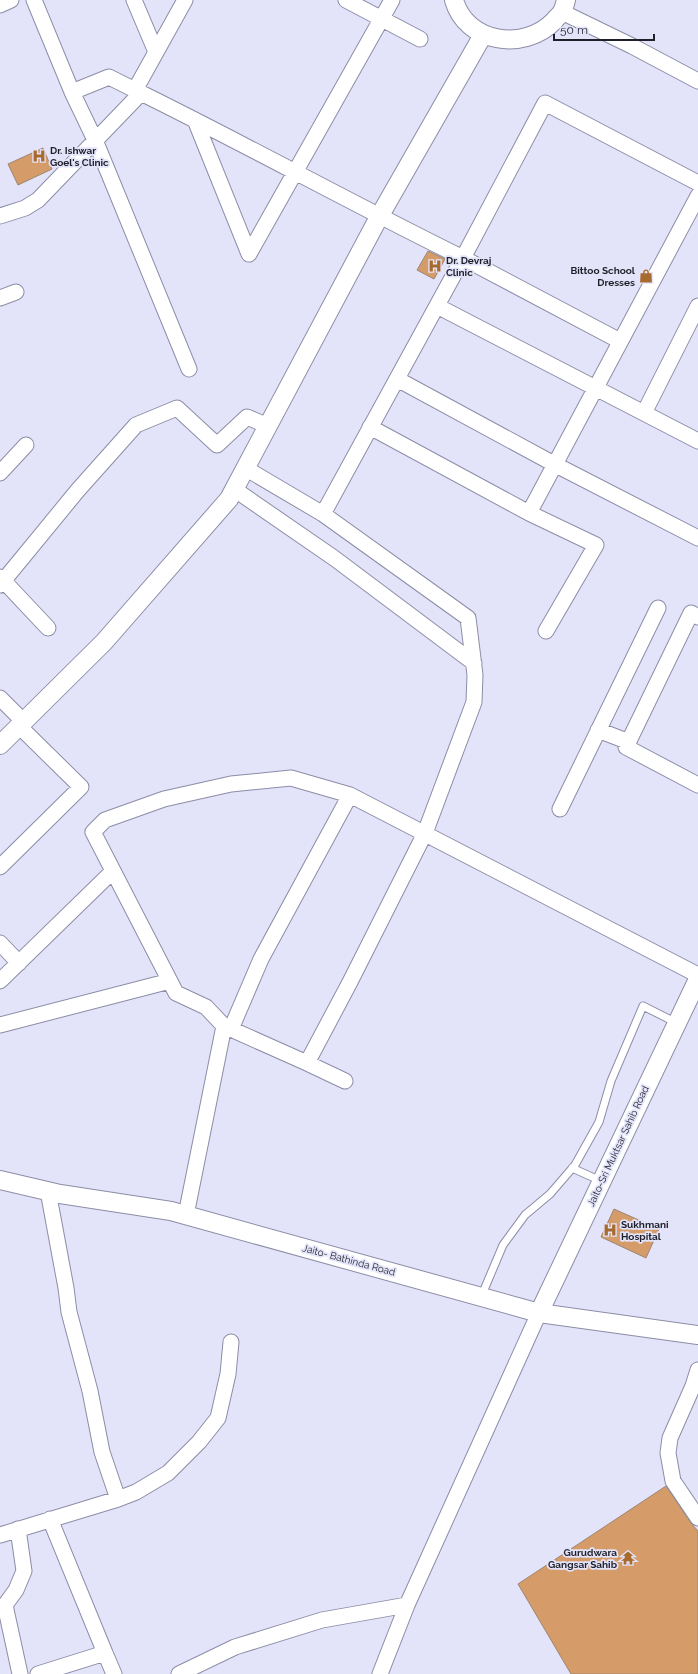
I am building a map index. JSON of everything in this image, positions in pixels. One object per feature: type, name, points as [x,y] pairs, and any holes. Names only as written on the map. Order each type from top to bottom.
[{"type":"street","points":[[0,5],[11,0]]},
{"type":"street","points":[[34,0],[72,92],[95,140],[189,369]]},
{"type":"street","points":[[134,0],[156,52]]},
{"type":"street","points":[[0,216],[25,208],[38,200],[95,140],[138,91],[156,52],[185,0]]},
{"type":"street","points":[[346,0],[420,39]]},
{"type":"street","points":[[195,120],[250,254],[392,0]]},
{"type":"street","points":[[454,0],[456,7],[467,22],[482,35],[499,39],[517,40],[534,35],[550,25],[564,6],[632,46],[698,81]]},
{"type":"street","points":[[0,745],[104,642],[229,499],[379,216],[482,35]]},
{"type":"street","points":[[72,92],[108,77],[195,120],[620,340]]},
{"type":"street","points":[[323,514],[463,258],[545,102],[698,183]]},
{"type":"street","points":[[529,513],[594,388],[698,196]]},
{"type":"street","points":[[0,298],[16,292]]},
{"type":"street","points":[[437,306],[698,441]]},
{"type":"street","points":[[644,413],[698,306]]},
{"type":"street","points":[[396,379],[554,464],[698,538]]},
{"type":"street","points":[[48,628],[1,581],[78,490],[136,425],[177,408],[217,445],[248,417],[268,426]]},
{"type":"street","points":[[370,427],[529,513],[596,545],[546,631]]},
{"type":"street","points":[[0,473],[26,445]]},
{"type":"street","points":[[245,468],[323,514],[468,618],[476,675],[474,702],[426,833],[307,1063]]},
{"type":"street","points":[[234,489],[334,558],[474,662]]},
{"type":"street","points":[[560,809],[658,608]]},
{"type":"street","points":[[698,617],[691,613],[626,747],[698,785]]},
{"type":"street","points":[[0,698],[22,724],[81,787],[0,867]]},
{"type":"street","points":[[598,730],[629,742]]},
{"type":"street","points":[[345,1081],[227,1028],[206,1007],[176,993],[93,832],[105,820],[164,799],[231,784],[291,778],[350,795],[698,975]]},
{"type":"street","points":[[186,1215],[227,1028],[261,959],[350,795]]},
{"type":"street","points":[[0,981],[113,871]]},
{"type":"street","points":[[0,943],[19,963]]},
{"type":"street","name":"Jaito-Sri Muktsar Sahib Road","points":[[539,1313],[698,979]]},
{"type":"street","points":[[0,1025],[170,981]]},
{"type":"street","name":"Jaito- Bathinda Road","points":[[0,1180],[48,1191],[171,1211],[539,1313],[698,1335]]},
{"type":"street","points":[[48,1191],[69,1312],[90,1391],[102,1452],[118,1499]]},
{"type":"street","points":[[380,1674],[407,1605],[539,1313]]},
{"type":"street","points":[[0,1535],[118,1499],[136,1492],[168,1473],[199,1442],[218,1418],[228,1374],[231,1342]]},
{"type":"street","points":[[698,1370],[693,1386],[670,1438],[668,1453],[673,1481],[698,1518]]},
{"type":"street","points":[[50,1519],[114,1674]]},
{"type":"street","points":[[18,1529],[24,1571],[16,1590],[5,1605],[20,1674]]},
{"type":"street","points":[[178,1674],[235,1647],[322,1620],[407,1605]]},
{"type":"street","points":[[38,1674],[105,1653]]},
{"type":"lane","points":[[481,1297],[503,1245],[525,1215],[550,1194],[572,1168],[599,1122],[611,1080],[643,1006],[677,1023]]},
{"type":"lane","points":[[572,1168],[602,1181]]},
{"type":"building","points":[[43,148],[52,169],[18,185],[8,164]]},
{"type":"building","points":[[428,251],[445,259],[434,279],[417,270]]},
{"type":"building","points":[[614,1209],[659,1229],[646,1258],[601,1237]]},
{"type":"building","name":"Gurudwara Gangsar Sahib","points":[[666,1486],[698,1531],[698,1674],[571,1674],[518,1584]]},
{"type":"place","name":"Dr. Ishwar Goel's Clinic","points":[[39,156]]},
{"type":"place","name":"Dr. Devraj Clinic","points":[[435,266]]},
{"type":"place","name":"Bittoo School Dresses","points":[[646,276]]},
{"type":"place","name":"Sukhmani Hospital","points":[[610,1230]]},
{"type":"place","name":"Gurudwara Gangsar Sahib","points":[[628,1558]]}]
